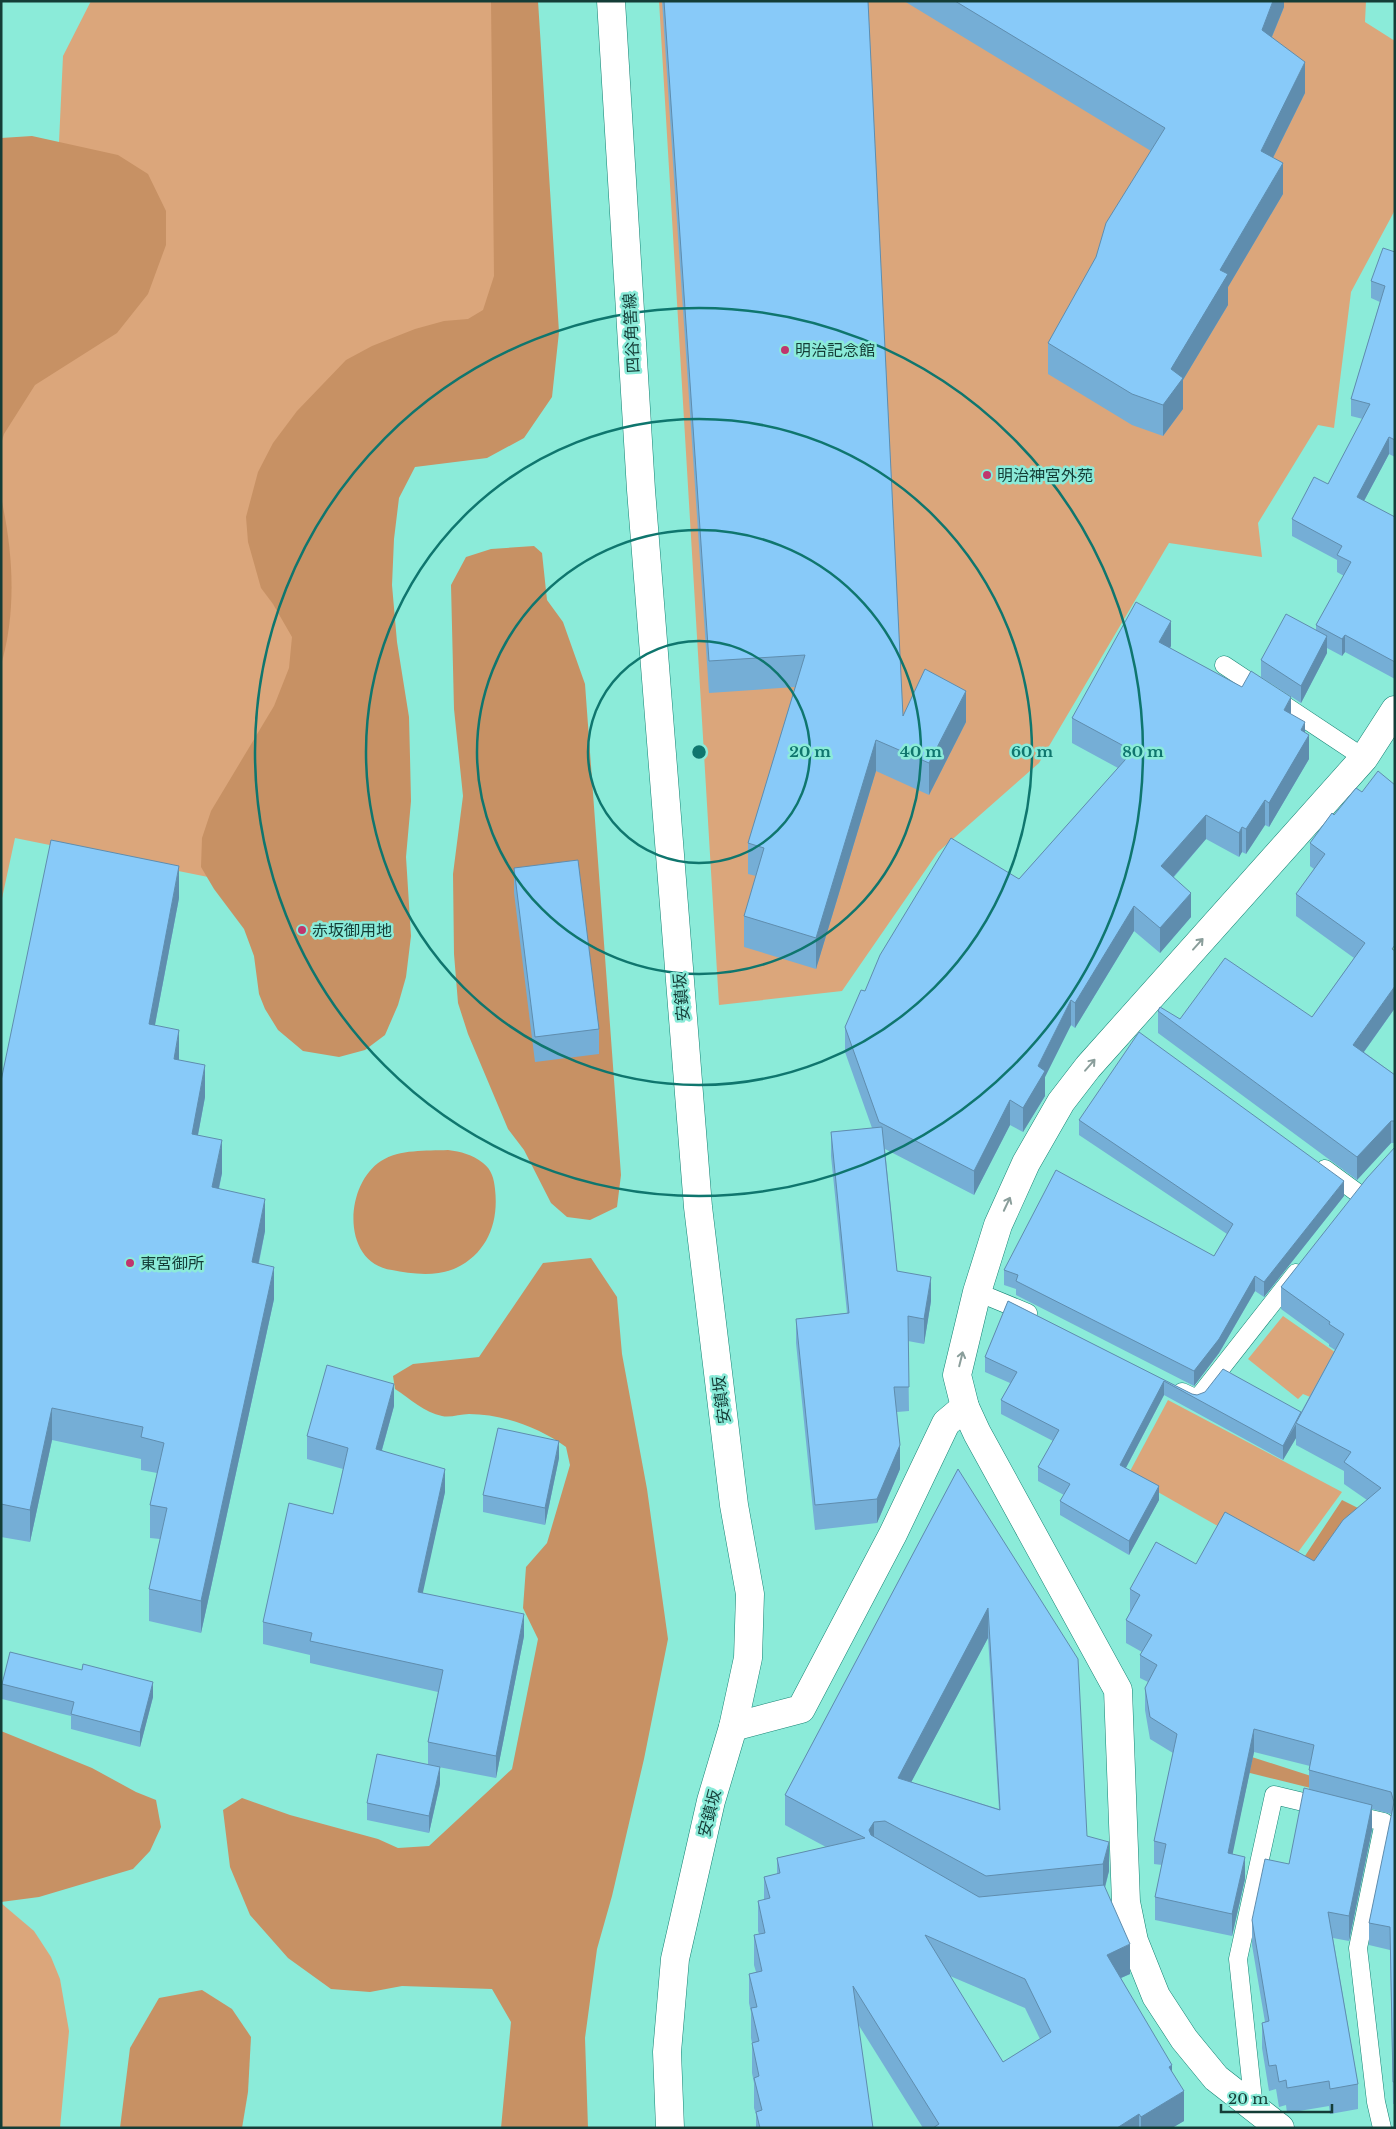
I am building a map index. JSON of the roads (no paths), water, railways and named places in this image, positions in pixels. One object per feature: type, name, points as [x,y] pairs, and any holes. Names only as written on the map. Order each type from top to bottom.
[{"type":"main road","name":"四谷角筈線","points":[[611,1],[641,490],[654,664]]},
{"type":"main road","name":"安鎮坂","points":[[654,664],[698,1207],[734,1505],[750,1594],[748,1658],[733,1727],[711,1801],[675,1958],[666,2052],[670,2128]]},
{"type":"main road","points":[[1280,2128],[1216,2078],[1184,2040],[1156,1996],[1117,1903],[1118,1690],[977,1433],[965,1407],[957,1375],[977,1292],[998,1225],[1031,1156],[1061,1102],[1088,1067],[1135,1030],[1364,758],[1395,710]]},
{"type":"main road","points":[[733,1727],[801,1709],[893,1534],[946,1423],[965,1407]]},
{"type":"lane","points":[[1224,665],[1364,758]]},
{"type":"lane","points":[[1311,1158],[1359,1194]]},
{"type":"lane","points":[[1347,1209],[1371,1180]]},
{"type":"lane","points":[[1171,1386],[1197,1399],[1305,1262]]},
{"type":"lane","points":[[977,1292],[1042,1320]]},
{"type":"lane","points":[[1254,2109],[1238,1959],[1274,1795],[1384,1822],[1358,1948],[1376,2102],[1382,2128]]},
{"type":"place","name":"明治記念館","points":[[785,350]]},
{"type":"place","name":"明治神宮外苑","points":[[987,475]]},
{"type":"place","name":"赤坂御用地","points":[[302,930]]},
{"type":"place","name":"東宮御所","points":[[130,1263]]}]
